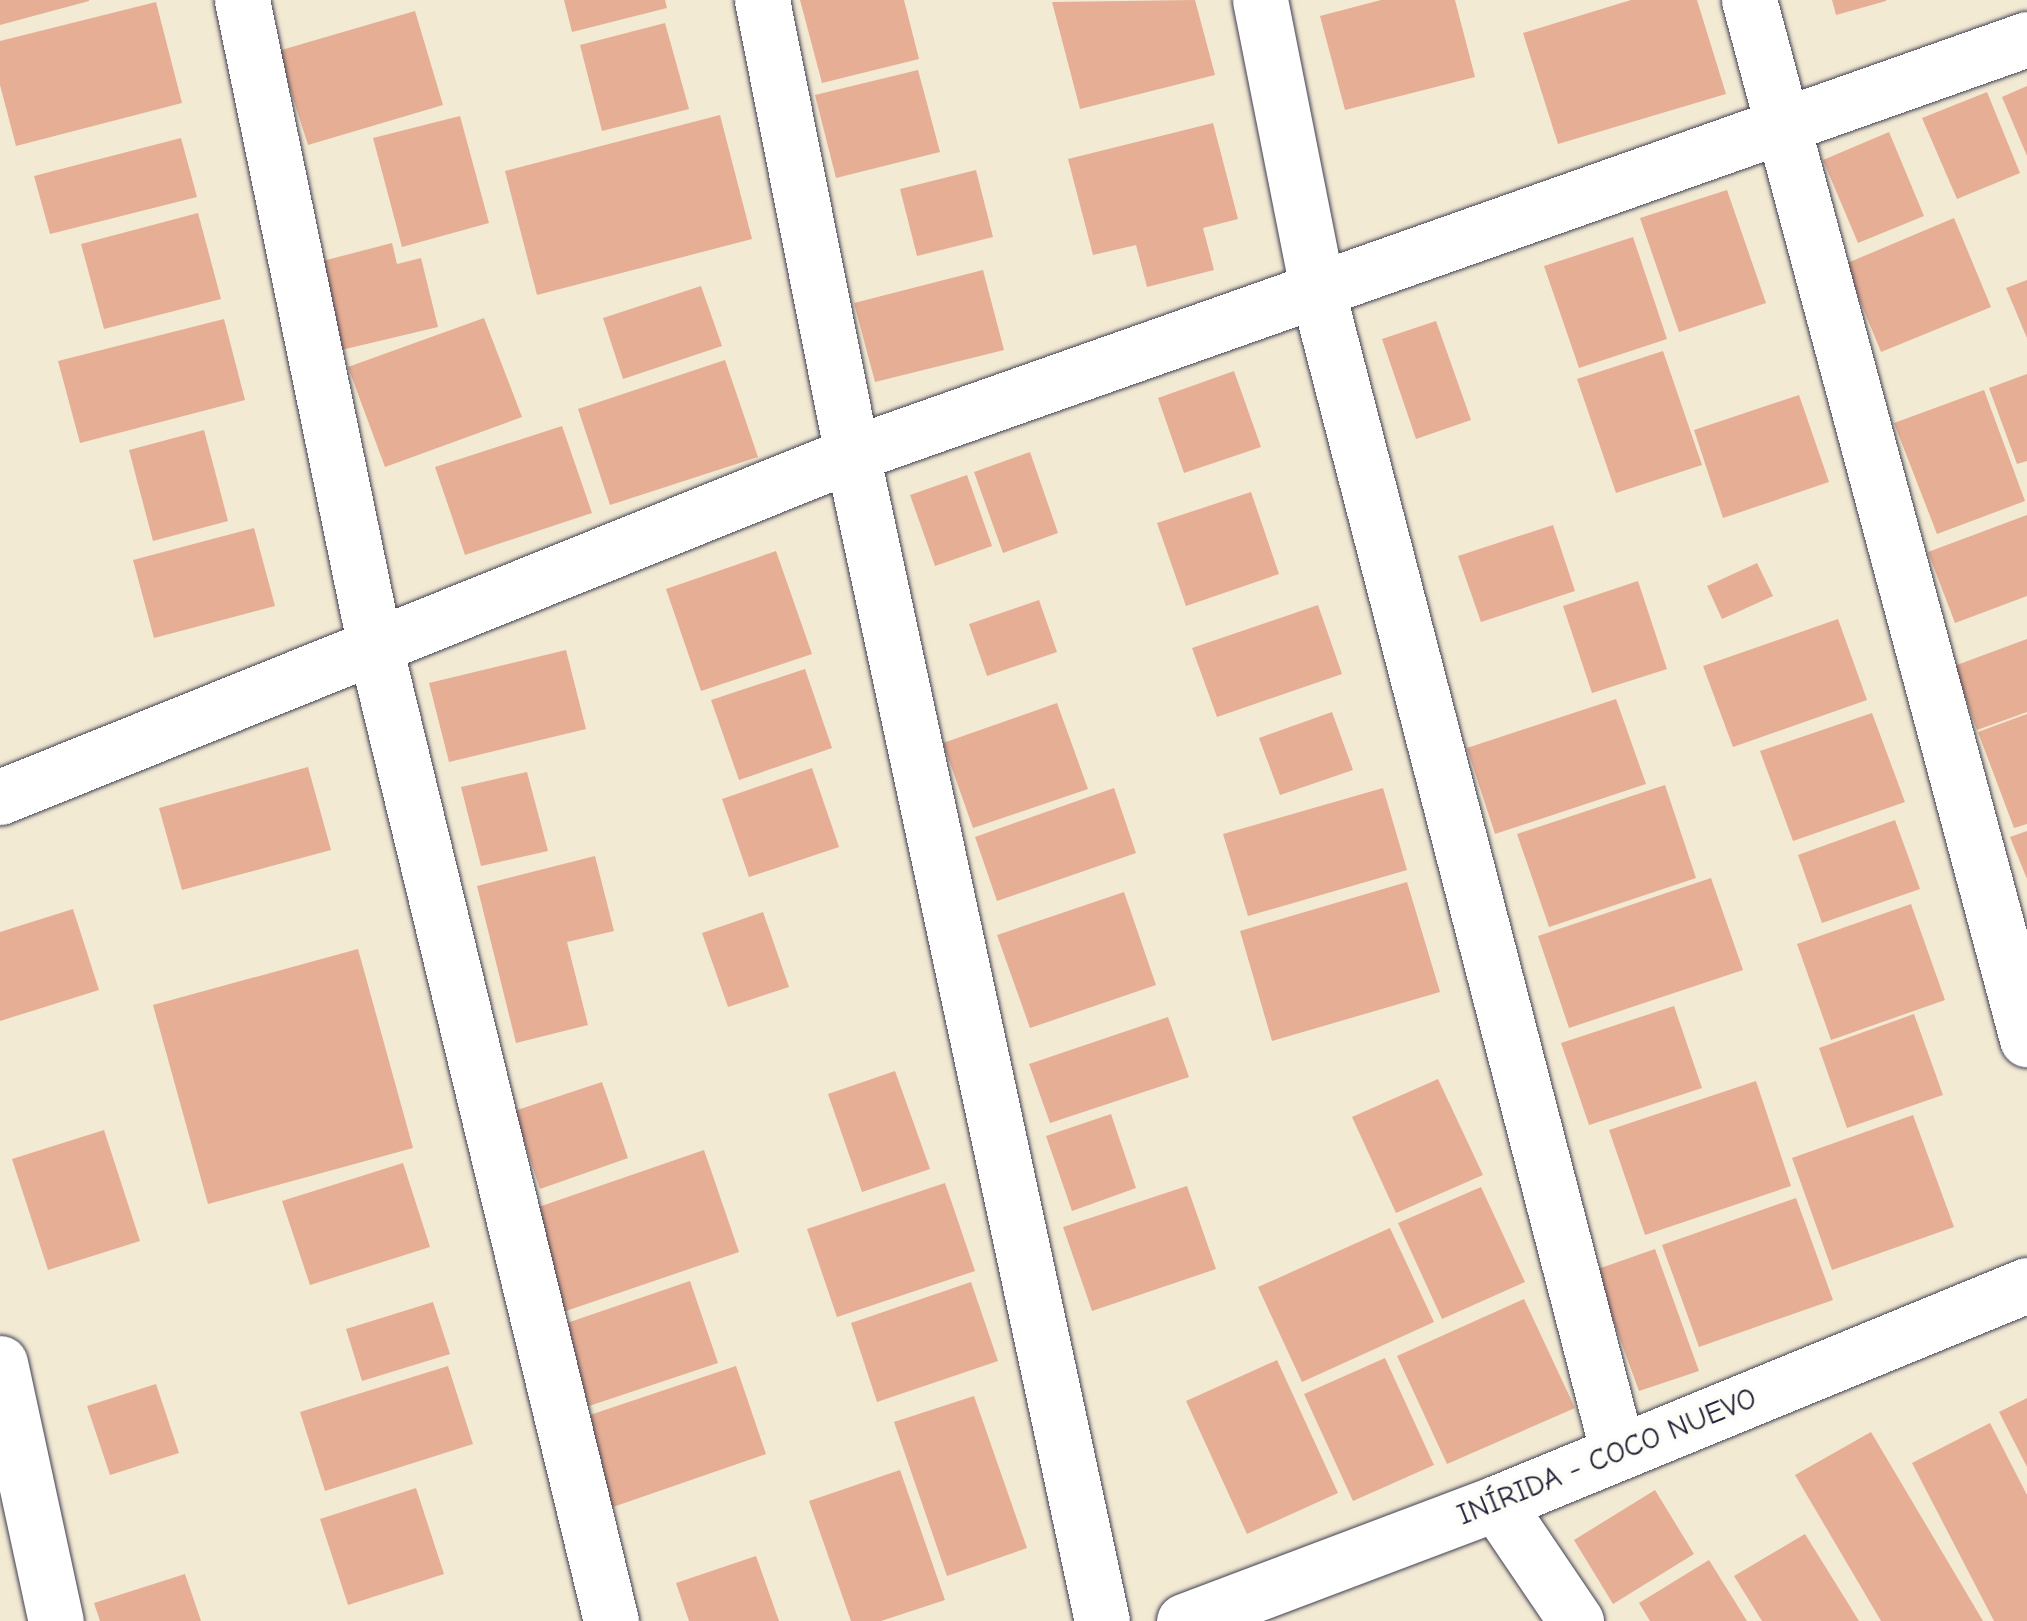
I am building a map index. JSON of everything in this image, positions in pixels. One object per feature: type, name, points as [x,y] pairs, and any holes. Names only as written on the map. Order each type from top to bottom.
[{"type":"street","points":[[242,0],[375,647],[611,1621]]},
{"type":"street","points":[[762,0],[852,454],[1102,1621]]},
{"type":"street","points":[[1260,0],[1318,294],[1618,1454]]},
{"type":"street","points":[[1749,0],[1780,128],[2027,1039]]},
{"type":"street","points":[[0,798],[852,454],[1318,294],[2027,39]]},
{"type":"street","name":"INÍRIDA - COCO NUEVO","points":[[1184,1621],[1496,1503],[2027,1285]]},
{"type":"street","points":[[0,1363],[56,1621]]},
{"type":"street","points":[[1496,1503],[1576,1621]]},
{"type":"building","points":[[0,0],[89,0],[89,1],[0,25]]},
{"type":"building","points":[[564,0],[665,0],[667,8],[572,32]]},
{"type":"building","points":[[800,0],[904,0],[919,59],[822,83]]},
{"type":"building","points":[[1195,0],[1215,75],[1080,109],[1052,2]]},
{"type":"building","points":[[1381,0],[1455,0],[1475,77],[1345,110],[1320,16]]},
{"type":"building","points":[[1631,0],[1697,0],[1726,94],[1558,144],[1523,33]]},
{"type":"building","points":[[1832,0],[1886,0],[1886,1],[1836,15]]},
{"type":"building","points":[[156,2],[182,103],[16,146],[0,85],[0,41]]},
{"type":"building","points":[[415,11],[443,105],[308,145],[278,51]]},
{"type":"building","points":[[665,23],[689,109],[602,131],[580,45]]},
{"type":"building","points":[[918,70],[940,152],[836,178],[815,95]]},
{"type":"building","points":[[2027,86],[2027,156],[2002,97]]},
{"type":"building","points":[[1987,92],[2020,173],[1957,199],[1922,118]]},
{"type":"building","points":[[720,115],[752,239],[537,295],[505,171]]},
{"type":"building","points":[[460,116],[489,223],[402,247],[373,138]]},
{"type":"building","points":[[1213,123],[1238,219],[1203,228],[1214,270],[1147,287],[1136,245],[1093,255],[1068,159]]},
{"type":"building","points":[[1889,132],[1924,216],[1858,243],[1823,160]]},
{"type":"building","points":[[181,138],[197,197],[50,234],[34,176]]},
{"type":"building","points":[[976,170],[993,237],[917,256],[900,189]]},
{"type":"building","points":[[1727,190],[1766,303],[1679,332],[1640,218]]},
{"type":"building","points":[[198,213],[221,299],[104,329],[81,244]]},
{"type":"building","points":[[1954,218],[1991,307],[1881,352],[1845,264]]},
{"type":"building","points":[[1633,237],[1667,339],[1579,368],[1544,266]]},
{"type":"building","points":[[392,243],[397,264],[421,258],[438,327],[337,351],[315,263]]},
{"type":"building","points":[[983,270],[1004,350],[875,382],[854,303]]},
{"type":"building","points":[[2027,280],[2027,338],[2006,288]]},
{"type":"building","points":[[701,286],[722,346],[623,379],[603,318]]},
{"type":"building","points":[[484,318],[522,417],[385,467],[348,367]]},
{"type":"building","points":[[224,319],[245,400],[80,443],[58,361]]},
{"type":"building","points":[[1436,321],[1471,420],[1416,439],[1382,339]]},
{"type":"building","points":[[1663,351],[1702,465],[1616,493],[1577,379]]},
{"type":"building","points":[[725,360],[758,457],[610,505],[578,409]]},
{"type":"building","points":[[1234,371],[1261,447],[1184,473],[1158,398]]},
{"type":"building","points":[[2027,374],[2027,461],[2017,464],[1989,388]]},
{"type":"building","points":[[1984,390],[2025,501],[1937,534],[1894,423]]},
{"type":"building","points":[[1799,395],[1829,482],[1723,518],[1694,430]]},
{"type":"building","points":[[562,426],[592,513],[465,555],[435,467]]},
{"type":"building","points":[[204,430],[228,521],[153,541],[129,450]]},
{"type":"building","points":[[1030,452],[1058,533],[1003,553],[974,472]]},
{"type":"building","points":[[967,475],[992,546],[935,566],[910,495]]},
{"type":"building","points":[[1251,492],[1279,574],[1186,606],[1157,523]]},
{"type":"building","points":[[2027,515],[2027,596],[1955,623],[1928,552]]},
{"type":"building","points":[[1553,525],[1575,591],[1481,622],[1458,556]]},
{"type":"building","points":[[254,528],[275,606],[154,638],[133,560]]},
{"type":"building","points":[[776,551],[812,654],[701,691],[666,589]]},
{"type":"building","points":[[1757,563],[1773,596],[1722,619],[1707,586]]},
{"type":"building","points":[[1638,581],[1667,669],[1592,693],[1563,606]]},
{"type":"building","points":[[1039,600],[1057,652],[987,676],[969,624]]},
{"type":"building","points":[[1318,605],[1342,674],[1217,717],[1192,648]]},
{"type":"building","points":[[1838,619],[1867,700],[1733,747],[1703,666]]},
{"type":"building","points":[[2027,639],[2027,712],[1977,730],[1954,666]]},
{"type":"building","points":[[566,650],[586,729],[449,762],[429,683]]},
{"type":"building","points":[[805,669],[832,748],[739,780],[711,700]]},
{"type":"building","points":[[1616,699],[1646,784],[1495,834],[1467,748]]},
{"type":"building","points":[[1057,703],[1088,789],[973,828],[943,743]]},
{"type":"building","points":[[1332,712],[1353,770],[1280,795],[1259,738]]},
{"type":"building","points":[[1872,713],[1905,802],[1793,841],[1760,751]]},
{"type":"building","points":[[2027,714],[2027,824],[2014,828],[1978,732]]},
{"type":"building","points":[[308,767],[331,850],[182,890],[159,808]]},
{"type":"building","points":[[812,768],[839,847],[749,877],[722,799]]},
{"type":"building","points":[[527,772],[548,851],[481,866],[461,787]]},
{"type":"building","points":[[1665,785],[1696,878],[1549,927],[1517,834]]},
{"type":"building","points":[[1114,788],[1136,853],[997,901],[975,837]]},
{"type":"building","points":[[1383,788],[1407,870],[1248,916],[1223,834]]},
{"type":"building","points":[[1895,820],[1920,889],[1822,923],[1798,855]]},
{"type":"building","points":[[2027,831],[2027,879],[2010,837]]},
{"type":"building","points":[[595,856],[614,931],[567,942],[588,1025],[516,1043],[477,886]]},
{"type":"building","points":[[1711,878],[1743,970],[1569,1028],[1538,936]]},
{"type":"building","points":[[1407,882],[1440,992],[1272,1041],[1240,931]]},
{"type":"building","points":[[1124,892],[1156,985],[1030,1028],[997,935]]},
{"type":"building","points":[[1911,904],[1945,1000],[1831,1040],[1797,944]]},
{"type":"building","points":[[73,909],[99,990],[0,1021],[0,932]]},
{"type":"building","points":[[763,912],[789,987],[728,1007],[702,933]]},
{"type":"building","points":[[358,949],[413,1148],[208,1204],[153,1005]]},
{"type":"building","points":[[1674,1006],[1702,1088],[1589,1125],[1561,1043]]},
{"type":"building","points":[[1914,1014],[1943,1095],[1847,1128],[1819,1048]]},
{"type":"building","points":[[1168,1017],[1189,1077],[1050,1123],[1029,1064]]},
{"type":"building","points":[[895,1071],[930,1169],[862,1192],[828,1094]]},
{"type":"building","points":[[1438,1079],[1483,1175],[1396,1213],[1352,1117]]},
{"type":"building","points":[[1756,1081],[1791,1186],[1645,1235],[1609,1130]]},
{"type":"building","points":[[602,1082],[628,1158],[540,1189],[514,1111]]},
{"type":"building","points":[[1111,1114],[1136,1188],[1072,1211],[1046,1136]]},
{"type":"building","points":[[1913,1115],[1954,1227],[1832,1270],[1792,1158]]},
{"type":"building","points":[[104,1130],[140,1241],[48,1270],[12,1159]]},
{"type":"building","points":[[704,1150],[739,1252],[563,1312],[527,1211]]},
{"type":"building","points":[[403,1163],[430,1247],[310,1285],[282,1201]]},
{"type":"building","points":[[945,1183],[975,1271],[837,1317],[807,1229]]},
{"type":"building","points":[[1187,1186],[1216,1269],[1092,1311],[1063,1227]]},
{"type":"building","points":[[1481,1187],[1525,1282],[1442,1319],[1398,1223]]},
{"type":"building","points":[[1796,1198],[1833,1300],[1699,1347],[1662,1245]]},
{"type":"building","points":[[1390,1228],[1434,1322],[1302,1382],[1258,1287]]},
{"type":"building","points":[[1655,1249],[1699,1371],[1639,1391],[1595,1270]]},
{"type":"building","points":[[690,1281],[718,1363],[589,1406],[561,1325]]},
{"type":"building","points":[[971,1282],[998,1361],[877,1402],[851,1323]]},
{"type":"building","points":[[1524,1299],[1575,1408],[1447,1464],[1397,1356]]},
{"type":"building","points":[[433,1302],[450,1354],[362,1381],[346,1329]]},
{"type":"building","points":[[1385,1358],[1434,1465],[1353,1501],[1304,1394]]},
{"type":"building","points":[[1277,1360],[1338,1493],[1247,1534],[1186,1401]]},
{"type":"building","points":[[448,1366],[473,1444],[325,1491],[300,1412]]},
{"type":"building","points":[[736,1366],[766,1454],[610,1508],[578,1419]]},
{"type":"building","points":[[156,1384],[179,1453],[110,1475],[87,1406]]},
{"type":"building","points":[[974,1396],[1027,1548],[947,1576],[894,1422]]},
{"type":"building","points":[[2027,1398],[2027,1467],[1999,1412]]},
{"type":"building","points":[[1990,1423],[2027,1495],[2027,1621],[1994,1621],[1912,1463]]},
{"type":"building","points":[[1871,1432],[1983,1621],[1881,1621],[1795,1475]]},
{"type":"building","points":[[900,1470],[945,1600],[881,1621],[851,1621],[809,1501]]},
{"type":"building","points":[[416,1488],[444,1574],[348,1605],[320,1519]]},
{"type":"building","points":[[1655,1490],[1694,1554],[1613,1604],[1574,1540]]},
{"type":"building","points":[[1805,1534],[1859,1621],[1762,1621],[1734,1576]]},
{"type":"building","points":[[756,1556],[779,1621],[689,1621],[676,1583]]},
{"type":"building","points":[[1709,1560],[1747,1621],[1650,1621],[1639,1603]]},
{"type":"building","points":[[185,1574],[201,1621],[100,1621],[94,1603]]}]
